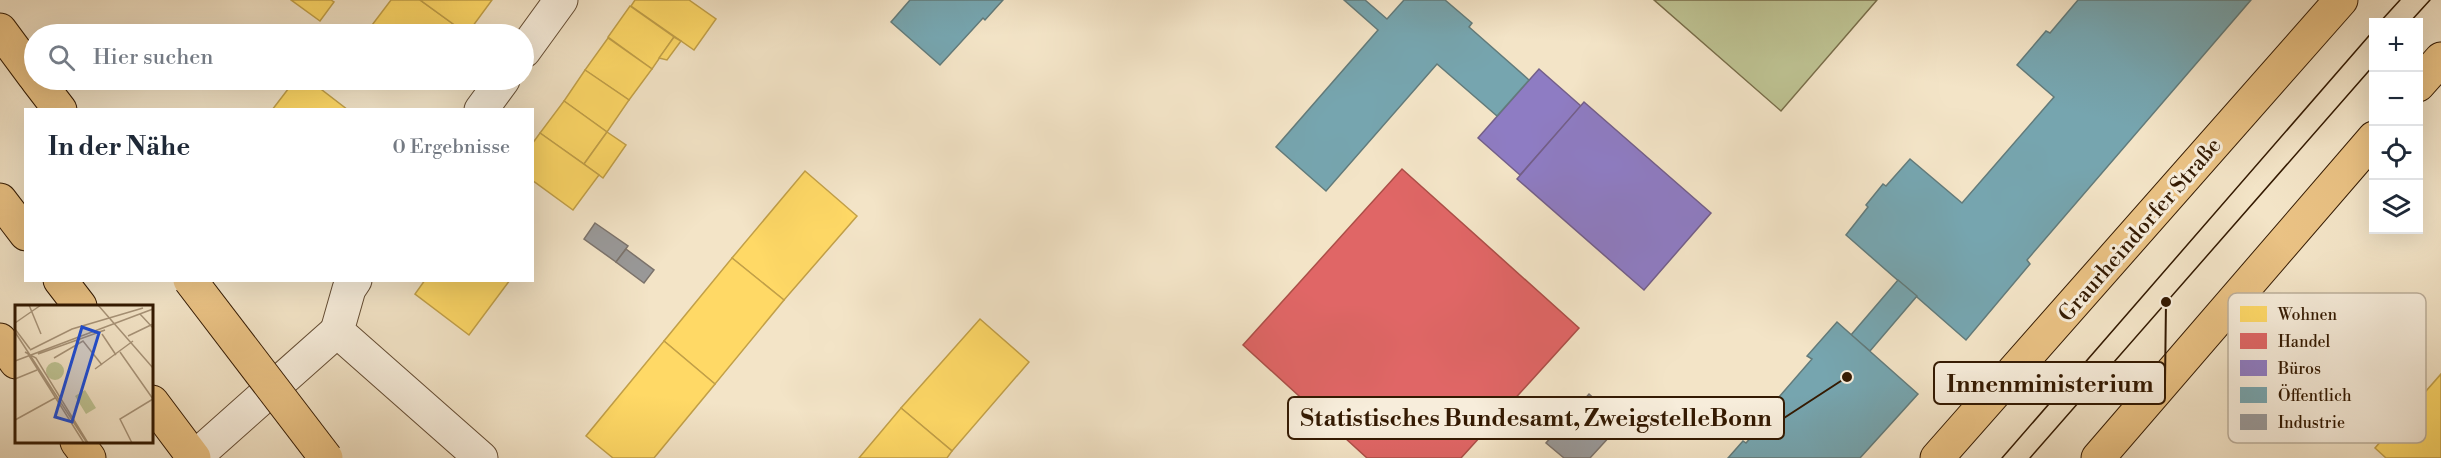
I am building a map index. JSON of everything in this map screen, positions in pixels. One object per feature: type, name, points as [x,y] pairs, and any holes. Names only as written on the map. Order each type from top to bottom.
[{"type":"main road","name":"Graurheindorfer Straße","points":[[1937,458],[2341,0]]},
{"type":"main road","points":[[0,30],[24,62]]},
{"type":"main road","points":[[2423,79],[2441,59]]},
{"type":"main road","points":[[45,90],[58,108]]},
{"type":"main road","points":[[2240,293],[2369,143]]},
{"type":"main road","points":[[0,200],[24,231]]},
{"type":"main road","points":[[62,282],[79,305]]},
{"type":"main road","points":[[192,282],[326,458]]},
{"type":"main road","points":[[2098,458],[2228,307]]},
{"type":"main road","points":[[0,340],[15,361]]},
{"type":"main road","points":[[153,403],[194,458]]},
{"type":"main road","points":[[78,443],[89,458]]},
{"type":"street","points":[[534,37],[561,0]]},
{"type":"street","points":[[482,108],[496,90]]},
{"type":"street","points":[[194,458],[337,332],[352,285]]},
{"type":"street","points":[[337,332],[481,458]]},
{"type":"green space","points":[[1654,0],[1877,0],[1781,111]]},
{"type":"building: Wohnen","points":[[291,0],[331,0],[334,2],[320,21]]},
{"type":"building: Wohnen","points":[[391,0],[420,0],[453,24],[373,24]]},
{"type":"building: Wohnen","points":[[420,0],[492,0],[474,24],[453,24]]},
{"type":"building: Wohnen","points":[[635,0],[689,0],[716,19],[694,50],[631,6]]},
{"type":"building: Wohnen","points":[[630,6],[674,37],[652,69],[608,37]]},
{"type":"building: Wohnen","points":[[674,37],[681,41],[667,60],[659,58]]},
{"type":"building: Wohnen","points":[[608,38],[652,69],[629,100],[585,70]]},
{"type":"building: Wohnen","points":[[585,70],[629,100],[607,132],[564,101]]},
{"type":"building: Wohnen","points":[[287,90],[322,90],[345,108],[274,108]]},
{"type":"building: Wohnen","points":[[564,101],[607,132],[584,164],[540,133]]},
{"type":"building: Wohnen","points":[[607,132],[626,145],[603,178],[584,164]]},
{"type":"building: Wohnen","points":[[540,133],[599,175],[573,210],[534,181],[534,141]]},
{"type":"building: Wohnen","points":[[805,171],[857,216],[784,300],[732,258]]},
{"type":"building: Wohnen","points":[[732,258],[784,300],[715,384],[664,341]]},
{"type":"building: Wohnen","points":[[424,282],[509,282],[469,335],[415,294]]},
{"type":"building: Wohnen","points":[[980,319],[1029,362],[952,451],[901,408]]},
{"type":"building: Wohnen","points":[[664,341],[715,384],[654,458],[613,458],[586,436]]},
{"type":"building: Wohnen","points":[[2441,374],[2441,458],[2386,458],[2375,448],[2379,443],[2426,443],[2426,391]]},
{"type":"building: Wohnen","points":[[901,408],[952,451],[947,458],[859,458]]},
{"type":"building: Handel","points":[[1402,169],[1579,328],[1461,458],[1367,458],[1243,345]]},
{"type":"building: Büros","points":[[1539,69],[1581,106],[1520,175],[1478,138]]},
{"type":"building: Büros","points":[[1584,102],[1711,213],[1644,290],[1517,179]]},
{"type":"building: Öffentlich","points":[[910,0],[1003,0],[985,20],[983,18],[940,65],[891,22]]},
{"type":"building: Öffentlich","points":[[1344,0],[1365,0],[1387,19],[1404,0],[1445,0],[1472,23],[1469,27],[1529,80],[1497,116],[1437,64],[1326,191],[1276,147],[1378,30]]},
{"type":"building: Öffentlich","points":[[2078,0],[2251,0],[2027,260],[2030,264],[1966,340],[1846,235],[1883,184],[1886,186],[1910,159],[1962,203],[2054,97],[2017,65],[2046,31],[2050,33]]},
{"type":"building: Öffentlich","points":[[1898,280],[1917,296],[1870,351],[1851,335]]},
{"type":"building: Öffentlich","points":[[1837,322],[1918,394],[1860,458],[1728,458],[1743,441],[1746,443],[1783,401],[1779,397],[1812,359],[1807,356]]},
{"type":"building: Industrie","points":[[595,223],[628,246],[616,262],[584,239]]},
{"type":"building: Industrie","points":[[626,249],[654,270],[644,283],[616,262]]},
{"type":"building: Industrie","points":[[1589,394],[1622,423],[1590,458],[1564,458],[1546,443]]},
{"type":"tram line","points":[[2384,18],[2400,0]]},
{"type":"tram line","points":[[2414,18],[2430,0]]},
{"type":"tram line","points":[[2002,458],[2369,36]]},
{"type":"tram line","points":[[2030,458],[2369,71]]},
{"type":"place","name":"Innenministerium","points":[[2166,302]]},
{"type":"place","name":"Statistisches Bundesamt, ZweigstelleBonn","points":[[1847,377]]}]
